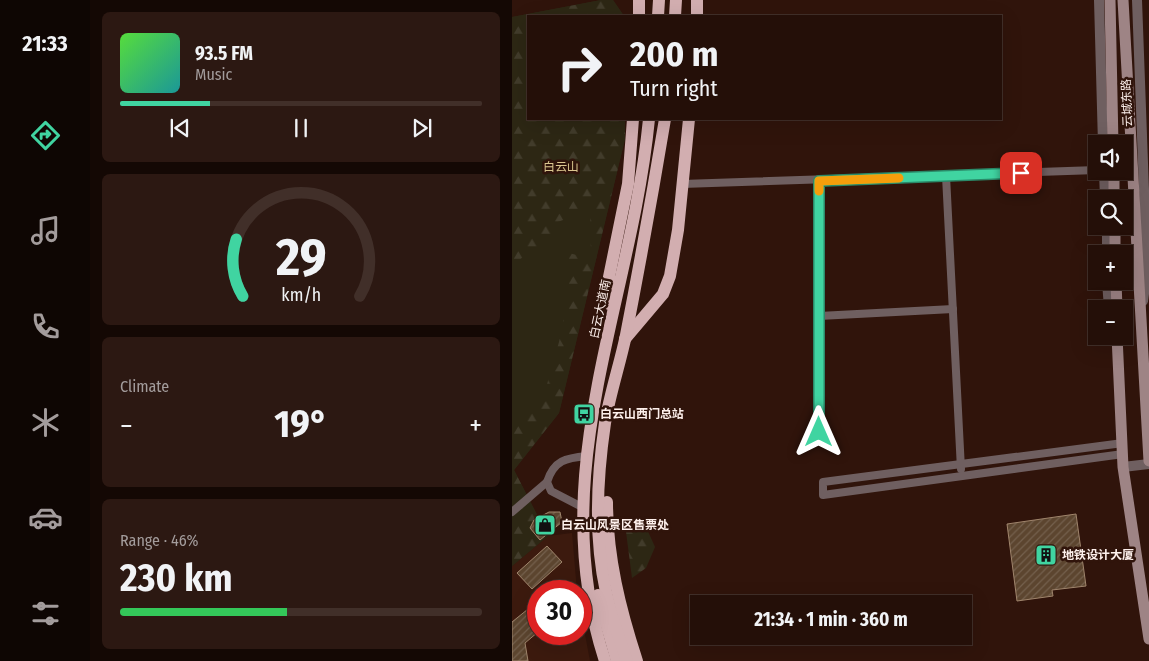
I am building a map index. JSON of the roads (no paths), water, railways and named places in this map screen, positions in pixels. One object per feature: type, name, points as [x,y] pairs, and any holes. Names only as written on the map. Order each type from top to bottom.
[{"type":"highway","points":[[639,0],[639,15]]},
{"type":"highway","points":[[658,0],[658,15]]},
{"type":"highway","points":[[675,15],[676,0]]},
{"type":"highway","points":[[696,15],[697,0]]},
{"type":"highway","points":[[609,331],[609,277],[628,184],[633,120]]},
{"type":"highway","name":"白云大道南","points":[[605,661],[587,589],[582,539],[582,507],[592,412],[639,193],[650,120]]},
{"type":"highway","points":[[627,661],[606,591],[600,556],[599,509],[602,452],[608,413],[625,339],[665,120]]},
{"type":"highway","points":[[625,339],[663,294],[670,276],[689,120]]},
{"type":"highway","points":[[602,452],[608,478],[608,521],[612,565],[623,615],[637,661]]},
{"type":"highway","name":"白云大道南","points":[[582,507],[598,597],[617,661]]},
{"type":"main road","name":"云城东路","points":[[1110,0],[1113,135]]},
{"type":"main road","name":"云城东路","points":[[1123,0],[1139,324],[1147,406],[1148,460]]},
{"type":"main road","points":[[1117,345],[1123,467],[1148,640]]},
{"type":"street","points":[[1099,0],[1103,135]]},
{"type":"street","name":"云城东路","points":[[1137,0],[1146,182],[1147,272],[1139,324]]},
{"type":"street","points":[[682,184],[819,181],[1088,170]]},
{"type":"street","points":[[946,176],[961,476]]},
{"type":"street","points":[[819,181],[819,432]]},
{"type":"street","points":[[819,316],[952,309]]},
{"type":"street","points":[[1123,449],[961,476],[823,495],[823,482],[960,464],[1123,449]]},
{"type":"street","points":[[512,512],[547,482],[555,465],[561,461],[587,456]]},
{"type":"street","points":[[1123,467],[1148,460]]},
{"type":"street","points":[[547,482],[551,491],[582,507]]},
{"type":"place","name":"白云山西门总站","points":[[584,414]]},
{"type":"place","name":"白云山风景区售票处","points":[[545,525]]},
{"type":"place","name":"地铁设计大厦","points":[[1046,555]]},
{"type":"park label","name":"白云山","points":[[561,167]]}]
